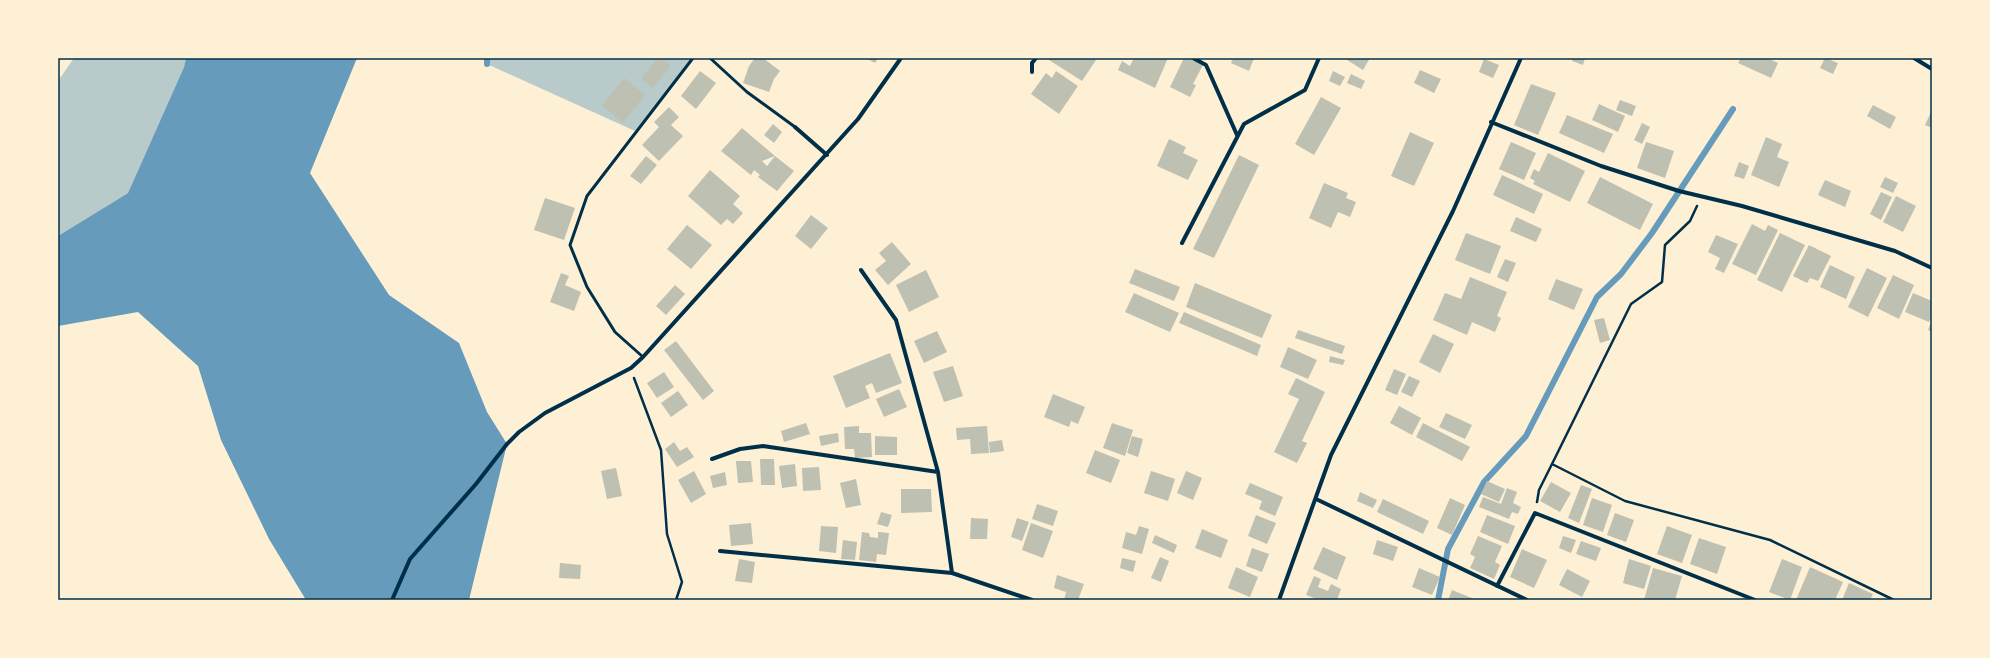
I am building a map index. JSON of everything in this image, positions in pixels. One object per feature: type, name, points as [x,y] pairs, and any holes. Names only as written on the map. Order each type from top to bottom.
[{"type":"street","points":[[392,600],[410,559],[476,484],[507,444],[519,432],[545,414],[631,368],[643,357],[827,155],[858,119],[901,58]]},
{"type":"street","points":[[1032,72],[1032,64],[1036,58]]},
{"type":"street","points":[[1192,58],[1206,65],[1237,135]]},
{"type":"street","points":[[1182,243],[1244,124],[1304,90],[1319,58]]},
{"type":"street","points":[[1279,600],[1331,455],[1454,211],[1491,122],[1521,58]]},
{"type":"street","points":[[1914,58],[1932,69]]},
{"type":"street","points":[[1491,122],[1601,166],[1701,197],[1742,206],[1895,251],[1932,268]]},
{"type":"street","points":[[795,127],[827,155]]},
{"type":"street","points":[[861,270],[896,320],[938,472],[952,573]]},
{"type":"street","points":[[712,459],[740,448],[763,446],[938,472]]},
{"type":"street","points":[[1316,499],[1527,600]]},
{"type":"street","points":[[1497,586],[1535,513],[1755,600]]},
{"type":"street","points":[[720,551],[952,573],[1032,600]]},
{"type":"lane","points":[[643,357],[615,332],[586,287],[570,245],[586,196],[694,58]]},
{"type":"lane","points":[[710,58],[747,92],[795,127]]},
{"type":"path","points":[[1535,513],[1540,490],[1631,304],[1662,282],[1665,245],[1690,222],[1701,197]]},
{"type":"path","points":[[631,368],[661,450],[668,534],[682,582],[676,600]]},
{"type":"path","points":[[1552,464],[1625,501],[1770,540],[1894,600]]},
{"type":"shaded area","points":[[74,58],[186,58],[184,67],[128,193],[58,236],[58,81]]},
{"type":"shaded area","points":[[487,58],[693,58],[635,131],[487,64]]},
{"type":"water","points":[[186,58],[357,58],[310,173],[389,295],[459,343],[487,412],[507,444],[469,600],[306,600],[269,539],[221,440],[198,366],[138,312],[58,326],[58,236],[128,193],[184,67]]},
{"type":"building","points":[[658,58],[662,58],[671,66],[653,88],[641,78]]},
{"type":"building","points":[[755,58],[763,58],[780,71],[774,79],[769,92],[743,83],[749,66]]},
{"type":"building","points":[[866,58],[878,58],[875,63]]},
{"type":"building","points":[[1050,58],[1094,58],[1096,60],[1082,81],[1049,60]]},
{"type":"building","points":[[1134,58],[1168,58],[1155,88],[1118,70],[1122,61],[1130,66]]},
{"type":"building","points":[[1184,58],[1189,58],[1203,65],[1193,84],[1196,85],[1190,97],[1170,87]]},
{"type":"building","points":[[1233,58],[1254,58],[1249,71],[1231,63]]},
{"type":"building","points":[[1344,58],[1370,58],[1363,70]]},
{"type":"building","points":[[1573,58],[1585,58],[1583,65],[1572,61]]},
{"type":"building","points":[[1741,58],[1767,58],[1778,63],[1771,78],[1738,63]]},
{"type":"building","points":[[1825,58],[1838,63],[1833,74],[1820,68]]},
{"type":"building","points":[[1484,59],[1499,65],[1493,78],[1479,72]]},
{"type":"building","points":[[1420,70],[1441,79],[1434,93],[1414,83]]},
{"type":"building","points":[[700,71],[716,83],[696,109],[681,96]]},
{"type":"building","points":[[1056,71],[1078,86],[1059,114],[1031,94],[1046,73],[1052,78]]},
{"type":"building","points":[[1333,71],[1345,77],[1340,86],[1329,81]]},
{"type":"building","points":[[1351,74],[1365,81],[1361,89],[1347,83]]},
{"type":"building","points":[[624,78],[645,95],[623,123],[602,106]]},
{"type":"building","points":[[1531,84],[1556,93],[1538,135],[1514,125]]},
{"type":"building","points":[[1321,97],[1341,108],[1314,155],[1295,144]]},
{"type":"building","points":[[1620,100],[1636,106],[1632,116],[1616,110]]},
{"type":"building","points":[[1599,104],[1625,116],[1618,132],[1592,120]]},
{"type":"building","points":[[1873,105],[1896,117],[1890,129],[1867,116]]},
{"type":"building","points":[[669,107],[679,117],[671,125],[683,136],[659,161],[642,145],[659,127],[654,122]]},
{"type":"building","points":[[1932,110],[1932,128],[1925,125]]},
{"type":"building","points":[[1567,115],[1613,134],[1604,153],[1559,133]]},
{"type":"building","points":[[1642,123],[1650,127],[1642,144],[1634,140]]},
{"type":"building","points":[[773,124],[782,132],[774,143],[764,135]]},
{"type":"building","points":[[742,128],[794,171],[777,191],[758,177],[760,175],[754,170],[751,175],[721,151]],"holes":[[[775,156],[767,166],[762,161]]]},
{"type":"building","points":[[1410,132],[1434,143],[1414,186],[1391,176]]},
{"type":"building","points":[[1766,137],[1782,144],[1777,157],[1789,162],[1779,187],[1751,175]]},
{"type":"building","points":[[1169,139],[1186,147],[1183,153],[1198,160],[1188,180],[1157,166]]},
{"type":"building","points":[[1511,142],[1536,153],[1524,180],[1499,169]]},
{"type":"building","points":[[1646,142],[1674,151],[1665,178],[1637,168]]},
{"type":"building","points":[[1548,153],[1585,171],[1570,202],[1533,184],[1535,181],[1530,178],[1534,169],[1539,172]]},
{"type":"building","points":[[1239,155],[1259,165],[1214,258],[1193,249]]},
{"type":"building","points":[[646,156],[657,165],[641,184],[630,176]]},
{"type":"building","points":[[1739,162],[1749,166],[1744,179],[1734,176]]},
{"type":"building","points":[[710,170],[740,196],[733,204],[743,213],[733,224],[727,219],[721,225],[688,196]]},
{"type":"building","points":[[1502,175],[1543,194],[1534,214],[1493,195]]},
{"type":"building","points":[[1600,177],[1653,204],[1640,230],[1587,203]]},
{"type":"building","points":[[1885,177],[1898,183],[1893,193],[1880,187]]},
{"type":"building","points":[[1825,180],[1851,191],[1845,207],[1818,195]]},
{"type":"building","points":[[1324,183],[1348,193],[1346,198],[1356,202],[1350,217],[1338,212],[1331,228],[1309,218]]},
{"type":"building","points":[[1881,192],[1892,197],[1881,220],[1870,214]]},
{"type":"building","points":[[1896,196],[1916,206],[1903,232],[1883,222]]},
{"type":"building","points":[[545,198],[575,208],[564,240],[534,230]]},
{"type":"building","points":[[811,215],[828,228],[811,249],[795,236]]},
{"type":"building","points":[[1516,217],[1542,229],[1536,242],[1510,231]]},
{"type":"building","points":[[1752,224],[1765,231],[1768,225],[1778,230],[1756,275],[1732,264]]},
{"type":"building","points":[[687,225],[712,245],[691,269],[667,249]]},
{"type":"building","points":[[1466,233],[1501,246],[1490,274],[1455,260]]},
{"type":"building","points":[[1780,233],[1805,245],[1782,292],[1757,280]]},
{"type":"building","points":[[1716,235],[1738,244],[1724,273],[1715,269],[1720,258],[1708,252]]},
{"type":"building","points":[[892,242],[911,264],[888,285],[875,270],[886,261],[879,253]]},
{"type":"building","points":[[1809,245],[1831,256],[1818,281],[1810,278],[1807,283],[1793,276]]},
{"type":"building","points":[[1505,259],[1516,263],[1508,282],[1497,277]]},
{"type":"building","points":[[1830,265],[1855,277],[1846,299],[1820,287]]},
{"type":"building","points":[[1867,268],[1887,278],[1868,317],[1848,307]]},
{"type":"building","points":[[1135,269],[1180,287],[1174,301],[1129,283]]},
{"type":"building","points":[[926,270],[939,297],[909,312],[896,285]]},
{"type":"building","points":[[561,273],[569,276],[565,285],[581,292],[574,311],[550,302]]},
{"type":"building","points":[[1893,275],[1914,285],[1899,319],[1877,308]]},
{"type":"building","points":[[1470,277],[1507,292],[1497,316],[1501,318],[1495,332],[1472,322],[1467,335],[1433,320],[1445,293],[1461,299]]},
{"type":"building","points":[[1556,279],[1583,289],[1574,310],[1548,299]]},
{"type":"building","points":[[1195,283],[1272,315],[1262,338],[1186,307]]},
{"type":"building","points":[[675,285],[685,294],[666,315],[656,306]]},
{"type":"building","points":[[1134,293],[1179,313],[1170,332],[1125,312]]},
{"type":"building","points":[[1913,293],[1932,301],[1932,315],[1929,322],[1905,312]]},
{"type":"building","points":[[1184,312],[1261,345],[1257,356],[1179,323]]},
{"type":"building","points":[[1604,318],[1610,340],[1600,343],[1594,320]]},
{"type":"building","points":[[1932,320],[1932,332],[1928,330]]},
{"type":"building","points":[[1298,330],[1345,346],[1342,354],[1295,338]]},
{"type":"building","points":[[937,331],[947,352],[924,363],[914,341]]},
{"type":"building","points":[[1433,334],[1454,344],[1440,373],[1419,362]]},
{"type":"building","points":[[676,341],[714,391],[703,400],[664,350]]},
{"type":"building","points":[[1288,347],[1317,360],[1308,379],[1280,367]]},
{"type":"building","points":[[890,353],[902,383],[876,393],[872,383],[865,386],[870,398],[846,408],[833,376]]},
{"type":"building","points":[[1330,356],[1345,360],[1343,365],[1329,362]]},
{"type":"building","points":[[953,366],[963,396],[944,402],[933,372]]},
{"type":"building","points":[[1394,369],[1406,374],[1397,395],[1385,390]]},
{"type":"building","points":[[664,372],[674,387],[657,398],[647,383]]},
{"type":"building","points":[[1409,376],[1420,381],[1412,397],[1401,392]]},
{"type":"building","points":[[1296,378],[1325,392],[1302,441],[1307,443],[1297,463],[1274,452],[1299,399],[1288,394]]},
{"type":"building","points":[[899,389],[907,407],[884,417],[876,399]]},
{"type":"building","points":[[678,391],[688,405],[671,417],[661,403]]},
{"type":"building","points":[[1053,394],[1085,407],[1078,424],[1071,421],[1069,427],[1044,417]]},
{"type":"building","points":[[1399,406],[1421,418],[1412,435],[1390,423]]},
{"type":"building","points":[[1446,413],[1472,425],[1465,439],[1439,427]]},
{"type":"building","points":[[806,423],[810,434],[784,442],[781,431]]},
{"type":"building","points":[[1112,423],[1133,430],[1125,456],[1103,448]]},
{"type":"building","points":[[1423,423],[1470,447],[1462,461],[1416,437]]},
{"type":"building","points":[[859,426],[859,433],[871,433],[872,457],[855,458],[854,449],[845,449],[844,427]]},
{"type":"building","points":[[987,426],[989,453],[971,454],[970,439],[957,440],[956,428]]},
{"type":"building","points":[[838,433],[839,442],[821,446],[819,436]]},
{"type":"building","points":[[875,436],[897,437],[897,455],[875,455]]},
{"type":"building","points":[[1132,436],[1143,439],[1138,457],[1127,453]]},
{"type":"building","points":[[1002,440],[1004,451],[990,453],[989,442]]},
{"type":"building","points":[[674,442],[680,451],[687,447],[694,457],[677,467],[665,449]]},
{"type":"building","points":[[1095,450],[1120,460],[1111,483],[1086,473]]},
{"type":"building","points":[[760,459],[774,459],[775,485],[761,485]]},
{"type":"building","points":[[736,461],[751,461],[753,482],[738,483]]},
{"type":"building","points":[[795,464],[797,486],[782,488],[779,466]]},
{"type":"building","points":[[819,467],[821,490],[803,491],[802,468]]},
{"type":"building","points":[[616,468],[622,496],[607,499],[601,471]]},
{"type":"building","points":[[694,471],[706,494],[691,503],[678,480]]},
{"type":"building","points":[[1151,471],[1175,479],[1168,501],[1144,493]]},
{"type":"building","points":[[1186,471],[1202,478],[1193,500],[1177,493]]},
{"type":"building","points":[[725,472],[727,485],[713,488],[710,476]]},
{"type":"building","points":[[856,479],[861,505],[846,508],[840,483]]},
{"type":"building","points":[[1487,481],[1505,489],[1499,502],[1481,494]]},
{"type":"building","points":[[1551,482],[1571,493],[1560,512],[1540,501]]},
{"type":"building","points":[[1250,483],[1283,497],[1275,516],[1259,509],[1262,501],[1245,494]]},
{"type":"building","points":[[1581,485],[1592,489],[1579,523],[1568,518]]},
{"type":"building","points":[[1507,488],[1517,492],[1513,503],[1521,507],[1518,514],[1512,512],[1509,519],[1479,507],[1483,497],[1501,504]]},
{"type":"building","points":[[901,489],[931,489],[932,512],[901,513]]},
{"type":"building","points":[[1360,492],[1377,500],[1373,508],[1357,501]]},
{"type":"building","points":[[1450,498],[1465,505],[1452,535],[1437,528]]},
{"type":"building","points":[[1592,498],[1612,505],[1603,532],[1583,525]]},
{"type":"building","points":[[1383,499],[1429,521],[1423,534],[1377,512]]},
{"type":"building","points":[[1037,504],[1058,511],[1053,526],[1032,519]]},
{"type":"building","points":[[881,512],[892,515],[888,527],[877,524]]},
{"type":"building","points":[[1615,513],[1634,520],[1626,542],[1607,535]]},
{"type":"building","points":[[1256,515],[1276,523],[1267,544],[1248,536]]},
{"type":"building","points":[[1487,515],[1515,526],[1508,544],[1480,532]]},
{"type":"building","points":[[971,518],[988,519],[987,539],[970,539]]},
{"type":"building","points":[[1017,518],[1029,522],[1022,541],[1011,537]]},
{"type":"building","points":[[751,523],[753,544],[731,546],[729,525]]},
{"type":"building","points":[[1031,523],[1053,531],[1043,558],[1022,550]]},
{"type":"building","points":[[821,526],[838,527],[836,553],[819,551]]},
{"type":"building","points":[[1139,526],[1149,529],[1142,554],[1122,548],[1126,532],[1136,535]]},
{"type":"building","points":[[1667,526],[1692,535],[1682,563],[1657,554]]},
{"type":"building","points":[[1202,529],[1228,540],[1221,558],[1195,548]]},
{"type":"building","points":[[862,532],[869,533],[870,537],[878,538],[878,532],[889,533],[886,555],[877,554],[876,562],[859,560]]},
{"type":"building","points":[[1155,535],[1177,545],[1174,553],[1152,543]]},
{"type":"building","points":[[1478,536],[1502,546],[1495,562],[1500,565],[1494,579],[1470,568],[1475,557],[1470,554]]},
{"type":"building","points":[[1563,536],[1576,540],[1571,553],[1559,548]]},
{"type":"building","points":[[1699,538],[1726,547],[1717,574],[1690,564]]},
{"type":"building","points":[[843,540],[857,542],[855,560],[841,559]]},
{"type":"building","points":[[1377,540],[1398,547],[1393,561],[1373,554]]},
{"type":"building","points":[[1581,541],[1601,548],[1596,561],[1576,554]]},
{"type":"building","points":[[1323,547],[1346,557],[1337,580],[1313,569]]},
{"type":"building","points":[[1252,548],[1269,554],[1262,572],[1246,566]]},
{"type":"building","points":[[1522,549],[1547,560],[1534,588],[1510,577]]},
{"type":"building","points":[[1160,557],[1169,561],[1161,582],[1151,578]]},
{"type":"building","points":[[1122,558],[1136,561],[1133,572],[1120,568]]},
{"type":"building","points":[[739,559],[755,562],[752,583],[735,581]]},
{"type":"building","points":[[1629,559],[1651,566],[1644,589],[1623,583]]},
{"type":"building","points":[[1782,559],[1802,567],[1790,600],[1769,592]]},
{"type":"building","points":[[560,563],[581,565],[580,579],[559,578]]},
{"type":"building","points":[[1236,567],[1258,577],[1250,597],[1228,588]]},
{"type":"building","points":[[1810,567],[1843,582],[1835,600],[1796,600]]},
{"type":"building","points":[[1419,568],[1440,577],[1432,595],[1412,587]]},
{"type":"building","points":[[1653,568],[1682,576],[1675,600],[1644,600]]},
{"type":"building","points":[[1567,569],[1590,581],[1582,597],[1559,585]]},
{"type":"building","points":[[1057,575],[1084,584],[1078,600],[1064,600],[1066,592],[1054,588]]},
{"type":"building","points":[[1314,576],[1321,579],[1318,587],[1328,591],[1331,584],[1341,589],[1337,600],[1319,600],[1306,595]]},
{"type":"building","points":[[1849,583],[1873,594],[1870,600],[1842,600]]},
{"type":"building","points":[[1452,590],[1477,600],[1448,600]]},
{"type":"waterway","points":[[487,58],[487,64]]},
{"type":"waterway","points":[[1438,600],[1448,549],[1484,482],[1526,436],[1597,297],[1621,274],[1652,233],[1733,109]]}]
